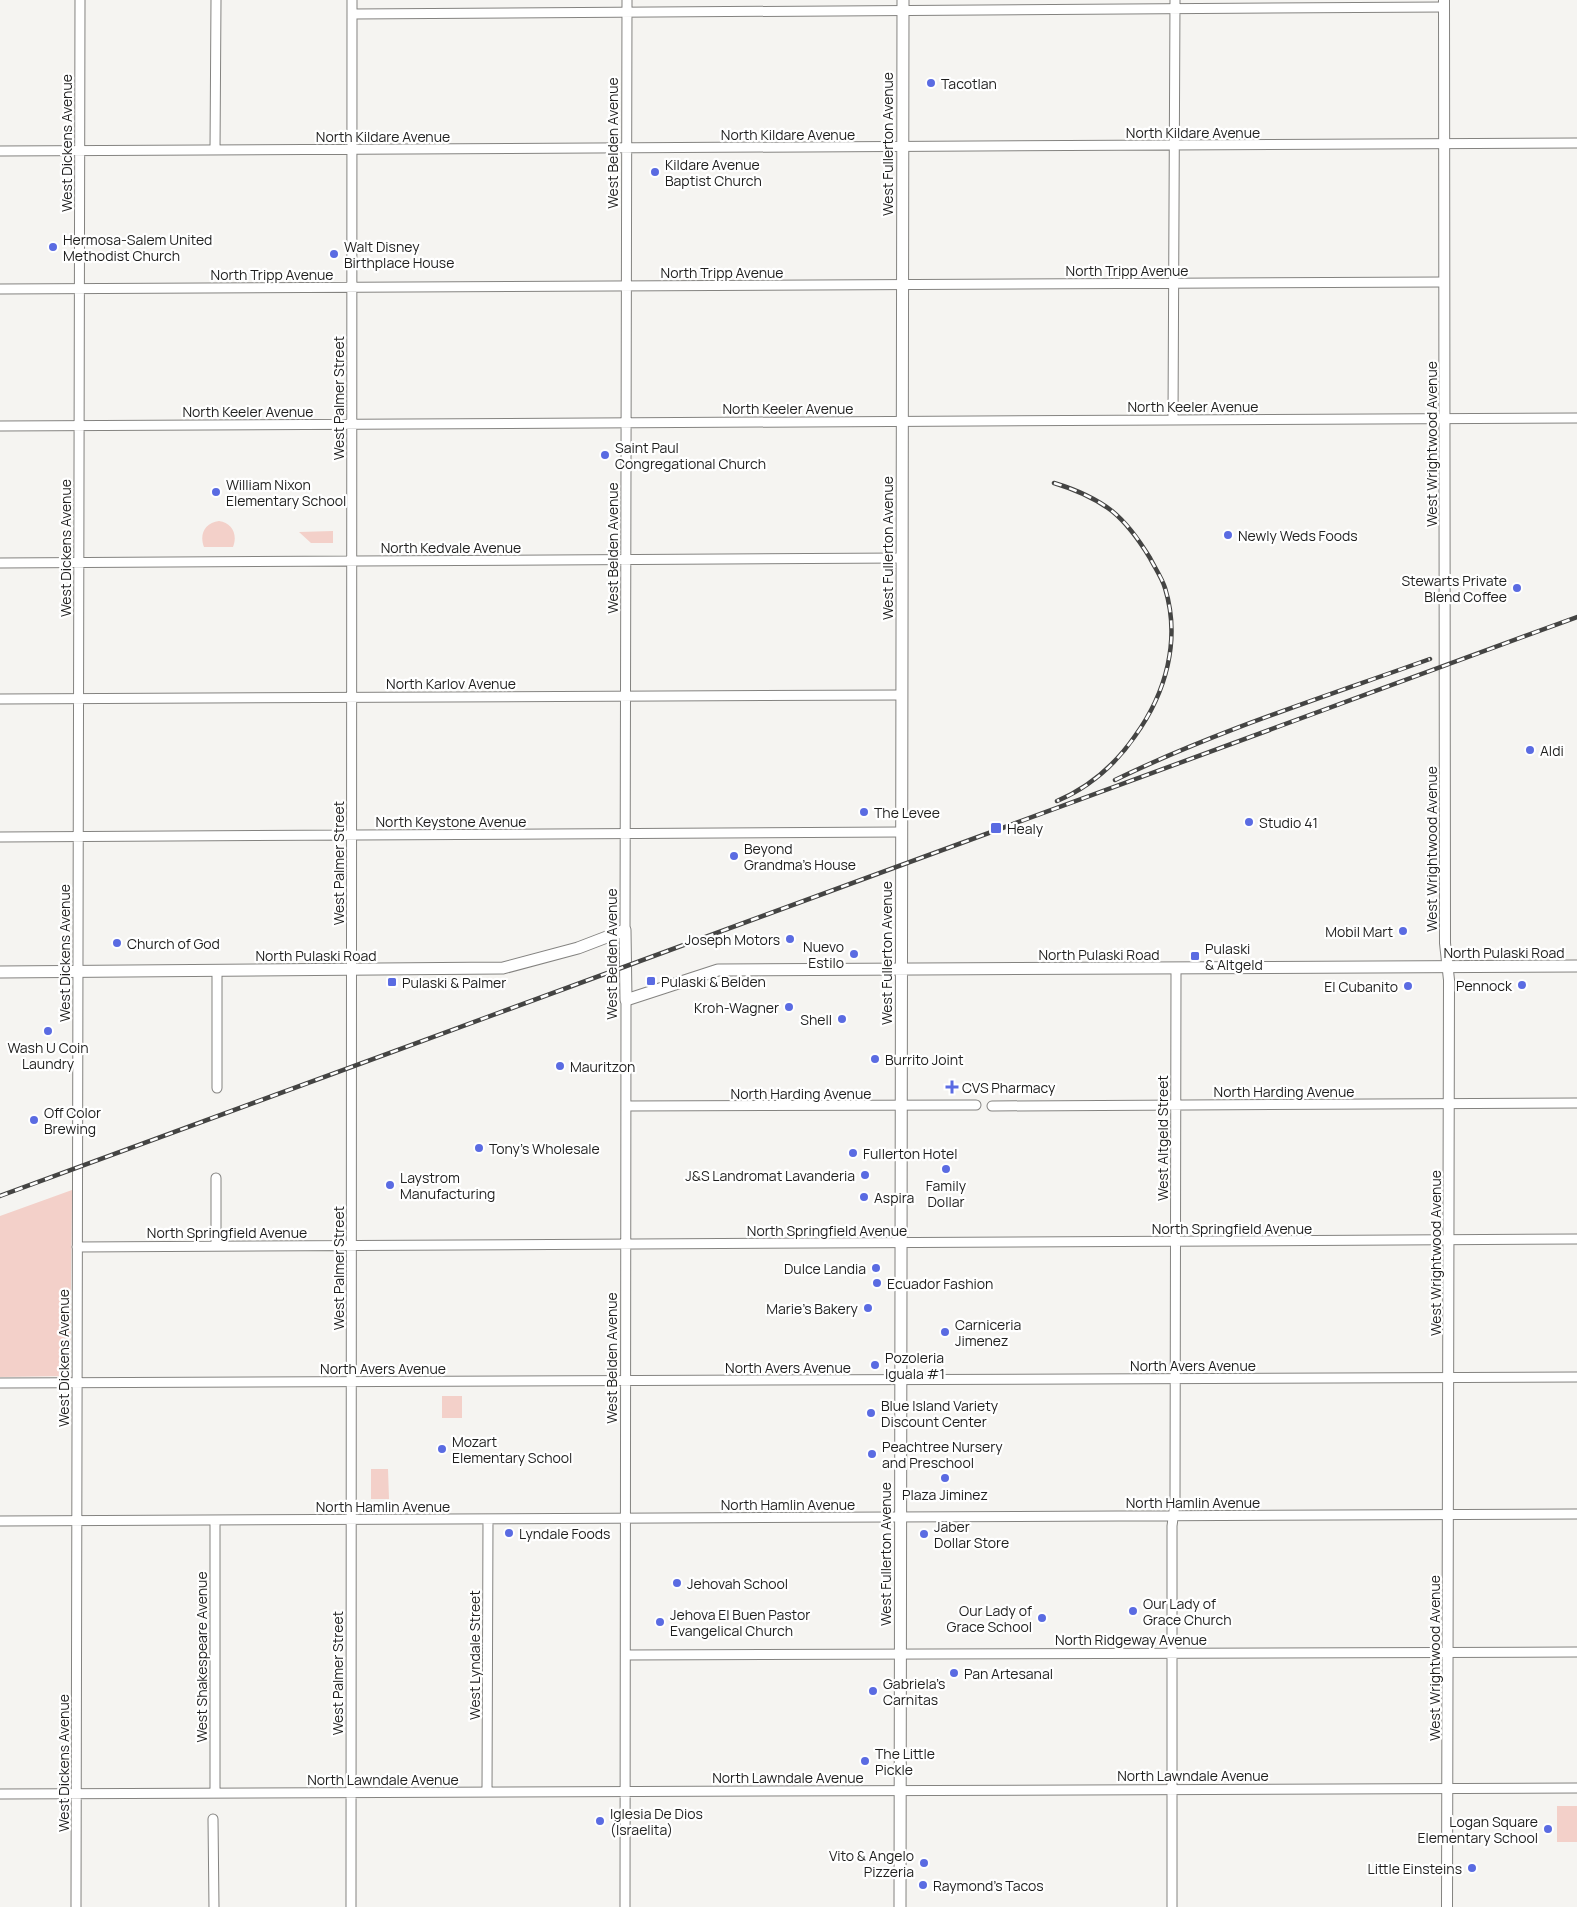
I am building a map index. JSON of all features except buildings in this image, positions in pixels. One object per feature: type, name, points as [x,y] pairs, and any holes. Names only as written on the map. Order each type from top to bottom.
[{"type":"main road","name":"West Fullerton Avenue","points":[[900,1907],[903,5]]},
{"type":"main road","name":"North Pulaski Road","points":[[0,972],[502,968],[578,948],[626,930]]},
{"type":"main road","name":"West Belden Avenue","points":[[626,930],[626,1000]]},
{"type":"main road","name":"North Pulaski Road","points":[[626,1000],[718,970],[1577,966]]},
{"type":"street","name":"West Dickens Avenue","points":[[76,1907],[80,0]]},
{"type":"street","points":[[216,0],[216,150]]},
{"type":"street","name":"West Palmer Street","points":[[351,1907],[352,0]]},
{"type":"street","name":"West Belden Avenue","points":[[626,930],[628,0]]},
{"type":"street","points":[[352,14],[627,12],[903,5],[1444,3]]},
{"type":"street","name":"West Wrightwood Avenue","points":[[1444,3],[1445,948],[1449,980],[1447,1907]]},
{"type":"street","points":[[1173,420],[1175,4]]},
{"type":"street","name":"North Kildare Avenue","points":[[0,151],[1577,143]]},
{"type":"street","name":"North Tripp Avenue","points":[[0,290],[1444,282]]},
{"type":"street","name":"North Keeler Avenue","points":[[0,426],[1577,418]]},
{"type":"street","name":"North Kedvale Avenue","points":[[0,563],[902,558]]},
{"type":"street","name":"North Karlov Avenue","points":[[0,699],[901,694]]},
{"type":"street","name":"North Keystone Avenue","points":[[0,837],[901,832]]},
{"type":"street","name":"West Altgeld Street","points":[[1172,1907],[1172,1526],[1175,1505],[1176,969]]},
{"type":"street","points":[[217,970],[217,1088]]},
{"type":"street","name":"West Belden Avenue","points":[[625,1907],[626,1000]]},
{"type":"street","name":"North Harding Avenue","points":[[992,1106],[1577,1103]]},
{"type":"street","name":"North Harding Avenue","points":[[626,1106],[976,1105]]},
{"type":"street","points":[[216,1178],[216,1246]]},
{"type":"street","name":"North Springfield Avenue","points":[[77,1247],[1577,1239]]},
{"type":"street","name":"North Avers Avenue","points":[[0,1383],[1577,1377]]},
{"type":"street","name":"North Hamlin Avenue","points":[[0,1521],[1577,1514]]},
{"type":"street","name":"West Lyndale Street","points":[[487,1792],[488,1519]]},
{"type":"street","name":"West Shakespeare Avenue","points":[[214,1793],[215,1520]]},
{"type":"street","name":"North Ridgeway Avenue","points":[[626,1655],[1577,1652]]},
{"type":"street","name":"North Lawndale Avenue","points":[[0,1794],[1577,1788]]},
{"type":"street","points":[[213,1819],[214,1907]]},
{"type":"shaded area","points":[[219,521],[224,522],[233,530],[235,538],[233,547],[204,547],[202,538],[204,530],[210,524]]},
{"type":"shaded area","points":[[333,531],[333,543],[311,543],[299,532]]},
{"type":"shaded area","points":[[72,1190],[70,1376],[0,1377],[0,1216]]},
{"type":"shaded area","points":[[442,1396],[462,1396],[462,1418],[442,1418]]},
{"type":"shaded area","points":[[371,1469],[388,1469],[389,1499],[371,1499]]},
{"type":"shaded area","points":[[1557,1806],[1577,1806],[1577,1842],[1557,1842]]},
{"type":"railway","points":[[1054,483],[1077,491],[1099,502],[1118,516],[1133,533],[1150,558],[1164,584],[1170,608],[1171,627],[1171,646],[1162,684],[1155,702],[1135,736],[1101,774],[1080,789],[1057,801]]},
{"type":"railway","points":[[0,1196],[1577,617]]},
{"type":"railway","points":[[1115,780],[1231,730],[1430,659]]},
{"type":"place","name":"Tacotlan","points":[[931,83]]},
{"type":"place","name":"Kildare Avenue Baptist Church","points":[[655,172]]},
{"type":"place","name":"Hermosa-Salem United Methodist Church","points":[[53,247]]},
{"type":"place","name":"Walt Disney Birthplace House","points":[[334,254]]},
{"type":"place","name":"Saint Paul Congregational Church","points":[[605,455]]},
{"type":"place","name":"William Nixon Elementary School","points":[[216,492]]},
{"type":"place","name":"Newly Weds Foods","points":[[1228,535]]},
{"type":"place","name":"Stewarts Private Blend Coffee","points":[[1517,588]]},
{"type":"place","name":"Aldi","points":[[1530,750]]},
{"type":"place","name":"The Levee","points":[[864,812]]},
{"type":"place","name":"Studio 41","points":[[1249,822]]},
{"type":"place","name":"Healy","points":[[996,828]]},
{"type":"place","name":"Beyond Grandma's House","points":[[734,856]]},
{"type":"place","name":"Mobil Mart","points":[[1403,931]]},
{"type":"place","name":"Joseph Motors","points":[[790,939]]},
{"type":"place","name":"Church of God","points":[[117,943]]},
{"type":"place","name":"Nuevo Estilo","points":[[854,954]]},
{"type":"place","name":"Pulaski & Altgeld","points":[[1195,956]]},
{"type":"place","name":"Pulaski & Belden","points":[[651,981]]},
{"type":"place","name":"Pulaski & Palmer","points":[[392,982]]},
{"type":"place","name":"Pennock","points":[[1522,985]]},
{"type":"place","name":"El Cubanito","points":[[1408,986]]},
{"type":"place","name":"Kroh-Wagner","points":[[789,1007]]},
{"type":"place","name":"Shell","points":[[842,1019]]},
{"type":"place","name":"Wash U Coin Laundry","points":[[48,1031]]},
{"type":"place","name":"Burrito Joint","points":[[875,1059]]},
{"type":"place","name":"Mauritzon","points":[[560,1066]]},
{"type":"place","name":"CVS Pharmacy","points":[[952,1087]]},
{"type":"place","name":"Off Color Brewing","points":[[34,1120]]},
{"type":"place","name":"Tony's Wholesale","points":[[479,1148]]},
{"type":"place","name":"Fullerton Hotel","points":[[853,1153]]},
{"type":"place","name":"Family Dollar","points":[[946,1169]]},
{"type":"place","name":"J&S Landromat Lavanderia","points":[[865,1175]]},
{"type":"place","name":"Laystrom Manufacturing","points":[[390,1185]]},
{"type":"place","name":"Aspira","points":[[864,1197]]},
{"type":"place","name":"Dulce Landia","points":[[876,1268]]},
{"type":"place","name":"Ecuador Fashion","points":[[877,1283]]},
{"type":"place","name":"Marie's Bakery","points":[[868,1308]]},
{"type":"place","name":"Carniceria Jimenez","points":[[945,1332]]},
{"type":"place","name":"Pozoleria Iguala #1","points":[[875,1365]]},
{"type":"place","name":"Blue Island Variety Discount Center","points":[[871,1413]]},
{"type":"place","name":"Mozart Elementary School","points":[[442,1449]]},
{"type":"place","name":"Peachtree Nursery and Preschool","points":[[872,1454]]},
{"type":"place","name":"Plaza Jiminez","points":[[945,1478]]},
{"type":"place","name":"Lyndale Foods","points":[[509,1533]]},
{"type":"place","name":"Jaber Dollar Store","points":[[924,1534]]},
{"type":"place","name":"Jehovah School","points":[[677,1583]]},
{"type":"place","name":"Our Lady of Grace Church","points":[[1133,1611]]},
{"type":"place","name":"Our Lady of Grace School","points":[[1042,1618]]},
{"type":"place","name":"Jehova El Buen Pastor Evangelical Church","points":[[660,1622]]},
{"type":"place","name":"Pan Artesanal","points":[[954,1673]]},
{"type":"place","name":"Gabriela’s Carnitas","points":[[873,1691]]},
{"type":"place","name":"The Little Pickle","points":[[865,1761]]},
{"type":"place","name":"Iglesia De Dios (Israelita)","points":[[600,1821]]},
{"type":"place","name":"Logan Square Elementary School","points":[[1548,1829]]},
{"type":"place","name":"Vito & Angelo Pizzeria","points":[[924,1863]]},
{"type":"place","name":"Little Einsteins","points":[[1472,1868]]},
{"type":"place","name":"Raymond's Tacos","points":[[923,1885]]}]
